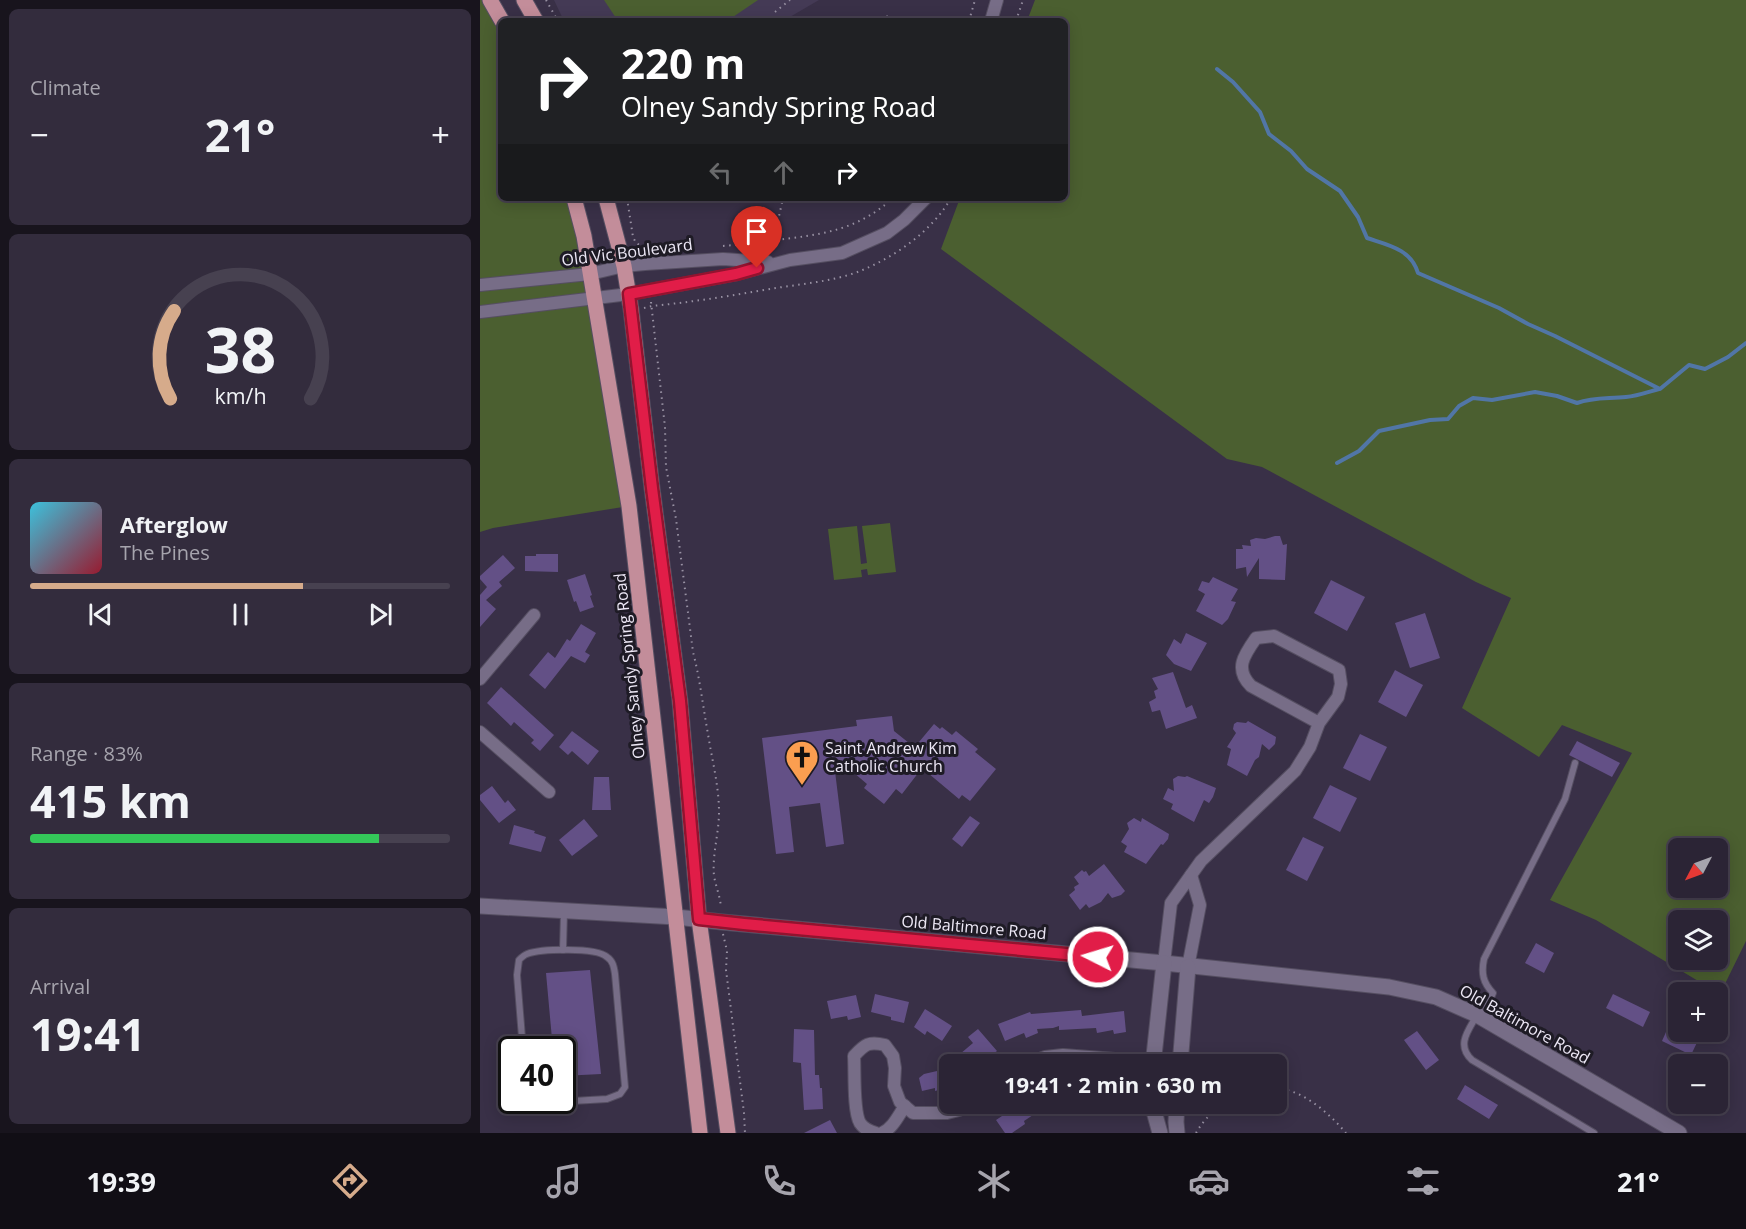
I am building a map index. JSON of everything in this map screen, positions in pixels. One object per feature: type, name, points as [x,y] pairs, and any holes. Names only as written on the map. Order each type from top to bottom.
[{"type":"main road","points":[[490,0],[500,18]]},
{"type":"main road","points":[[524,0],[534,18]]},
{"type":"main road","name":"Olney Sandy Spring Road","points":[[575,201],[584,236],[629,506],[700,1133]]},
{"type":"main road","points":[[607,201],[624,266],[631,309],[680,701],[699,919],[728,1133]]},
{"type":"street","points":[[992,18],[997,0]]},
{"type":"street","name":"Old Vic Boulevard","points":[[480,312],[629,294],[736,274],[778,262],[842,253],[887,233],[923,201]]},
{"type":"street","name":"Old Vic Boulevard","points":[[480,285],[590,274],[645,264],[723,259],[778,262]]},
{"type":"street","points":[[480,679],[534,615]]},
{"type":"street","points":[[1154,1054],[1171,903],[1201,861],[1295,771],[1310,747],[1319,723],[1338,697],[1341,684],[1339,670],[1274,636],[1256,638],[1242,661],[1244,679],[1251,686],[1319,723]]},
{"type":"street","points":[[480,732],[549,792]]},
{"type":"street","points":[[1181,1054],[1188,967],[1200,905],[1191,875]]},
{"type":"street","name":"Old Baltimore Road","points":[[480,906],[699,919],[1164,963],[1389,987],[1436,997],[1479,1016],[1679,1133]]},
{"type":"street","points":[[876,1133],[868,1131],[861,1125],[857,1116],[854,1056],[863,1046],[873,1042],[885,1045],[893,1056],[896,1068],[894,1086],[900,1102],[914,1113],[939,1113]]},
{"type":"street","points":[[882,1133],[894,1124],[905,1106]]},
{"type":"street","points":[[1155,1114],[1160,1133]]},
{"type":"street","points":[[1176,1114],[1177,1133]]},
{"type":"lane","points":[[1575,763],[1565,799],[1484,959],[1482,970],[1486,986],[1493,993],[1466,1034],[1463,1046],[1465,1054],[1472,1060],[1594,1133]]},
{"type":"lane","points":[[563,950],[564,911]]},
{"type":"lane","points":[[522,1036],[517,975],[519,960],[527,954],[563,950],[597,951],[606,955],[613,963],[615,974],[625,1087],[615,1097],[576,1101]]},
{"type":"path","points":[[546,0],[556,18]]},
{"type":"path","points":[[775,12],[790,0]]},
{"type":"path","points":[[970,18],[975,0]]},
{"type":"path","points":[[1017,18],[1023,0]]},
{"type":"path","points":[[877,18],[883,16],[894,18]]},
{"type":"path","points":[[627,201],[636,243],[653,251]]},
{"type":"path","points":[[773,240],[776,237],[782,201]]},
{"type":"path","points":[[721,246],[813,236],[840,229],[876,212],[889,201]]},
{"type":"path","points":[[631,309],[704,301],[859,272],[900,250],[917,237],[950,201]]},
{"type":"path","points":[[645,264],[646,249]]},
{"type":"path","points":[[650,290],[665,427],[666,467],[676,519],[693,652],[716,780],[719,818],[714,874],[720,896],[723,940],[727,951],[726,969],[745,1133]]},
{"type":"path","points":[[1287,1090],[1310,1102],[1334,1119],[1346,1133]]},
{"type":"path","points":[[1196,1133],[1211,1114]]},
{"type":"shaded area","points":[[554,0],[819,0],[788,18],[563,18]]},
{"type":"green space","points":[[480,0],[490,0],[499,18],[498,201],[575,201],[629,506],[480,532]]},
{"type":"green space","points":[[604,0],[758,0],[731,18],[616,18]]},
{"type":"green space","points":[[1035,0],[1746,0],[1746,941],[1726,982],[1700,982],[1680,970],[1728,970],[1728,910],[1668,910],[1668,963],[1596,920],[1550,900],[1632,753],[1562,725],[1539,757],[1462,708],[1511,598],[1476,582],[1262,467],[1227,459],[941,249],[959,201],[1068,201],[1068,18],[1028,18]]},
{"type":"green space","points":[[890,523],[896,572],[868,575],[867,569],[861,570],[862,577],[834,580],[828,529],[857,526],[861,564],[867,563],[862,526]]},
{"type":"building","points":[[1280,536],[1283,545],[1287,544],[1285,580],[1259,579],[1259,558],[1247,577],[1246,567],[1236,569],[1236,549],[1243,549],[1242,545],[1251,546],[1250,540],[1256,538],[1265,539]]},
{"type":"building","points":[[536,554],[558,554],[558,572],[525,571],[525,556],[536,556]]},
{"type":"building","points":[[503,555],[515,568],[499,582],[502,586],[486,600],[496,609],[480,627],[480,595],[487,587],[480,576]]},
{"type":"building","points":[[585,574],[594,607],[580,612],[567,580]]},
{"type":"building","points":[[1213,577],[1238,589],[1231,601],[1236,602],[1228,619],[1222,625],[1196,611],[1205,594],[1198,590],[1202,581],[1209,583]]},
{"type":"building","points":[[1331,580],[1365,597],[1347,631],[1314,613]]},
{"type":"building","points":[[1425,613],[1440,658],[1410,668],[1395,623]]},
{"type":"building","points":[[581,624],[596,633],[585,652],[590,655],[585,663],[571,656],[545,689],[529,675],[548,652],[555,658],[567,639],[570,641]]},
{"type":"building","points":[[1186,633],[1207,643],[1191,671],[1174,664],[1166,655],[1174,639],[1181,644]]},
{"type":"building","points":[[1395,670],[1423,685],[1406,717],[1378,702]]},
{"type":"building","points":[[1173,672],[1186,708],[1192,705],[1197,718],[1166,729],[1160,710],[1152,712],[1149,702],[1156,698],[1154,691],[1158,689],[1152,678]]},
{"type":"building","points":[[501,687],[554,735],[540,751],[531,743],[534,740],[514,722],[511,726],[487,703]]},
{"type":"building","name":"Saint Andrew Kim Catholic Church","points":[[892,716],[894,731],[909,743],[919,742],[934,724],[952,735],[956,731],[978,749],[975,752],[996,769],[970,801],[962,795],[959,799],[922,768],[902,794],[896,789],[884,804],[864,788],[867,784],[833,755],[844,844],[826,847],[820,803],[789,807],[794,852],[776,854],[762,738],[857,726],[856,720]]},
{"type":"building","points":[[1248,721],[1276,737],[1275,744],[1269,750],[1262,744],[1259,757],[1247,776],[1227,765],[1231,749],[1227,747],[1236,733],[1233,729],[1234,724]]},
{"type":"building","points":[[572,731],[599,751],[588,765],[572,751],[568,755],[559,747]]},
{"type":"building","points":[[1360,734],[1387,747],[1370,781],[1343,768]]},
{"type":"building","points":[[1577,741],[1620,763],[1612,777],[1569,755]]},
{"type":"building","points":[[1178,776],[1187,776],[1216,788],[1209,803],[1204,800],[1194,822],[1171,809],[1173,804],[1163,799],[1168,788],[1174,791],[1173,779]]},
{"type":"building","points":[[594,777],[609,777],[611,810],[592,810]]},
{"type":"building","points":[[1330,785],[1357,798],[1340,832],[1313,818]]},
{"type":"building","points":[[492,786],[505,803],[508,800],[516,810],[499,823],[480,800],[480,795]]},
{"type":"building","points":[[970,816],[980,823],[962,847],[952,839]]},
{"type":"building","points":[[1134,818],[1141,822],[1142,818],[1169,834],[1168,839],[1163,845],[1161,844],[1146,864],[1124,852],[1127,846],[1121,842],[1129,829],[1127,823]]},
{"type":"building","points":[[584,819],[598,836],[572,856],[559,840]]},
{"type":"building","points":[[514,825],[546,837],[541,852],[509,844]]},
{"type":"building","points":[[1303,837],[1324,847],[1307,881],[1286,870]]},
{"type":"building","points":[[1104,864],[1125,891],[1112,898],[1108,893],[1101,902],[1089,908],[1086,904],[1080,910],[1069,895],[1079,884],[1074,877],[1082,870],[1086,871],[1089,876]]},
{"type":"building","points":[[1536,943],[1554,953],[1544,973],[1525,963]]},
{"type":"building","points":[[590,970],[601,1074],[576,1075],[576,1036],[552,1036],[546,973]]},
{"type":"building","points":[[875,994],[909,1002],[904,1023],[871,1012]]},
{"type":"building","points":[[1613,994],[1650,1012],[1643,1027],[1606,1008]]},
{"type":"building","points":[[856,995],[861,1017],[848,1020],[847,1016],[831,1019],[827,1001]]},
{"type":"building","points":[[925,1009],[952,1026],[942,1041],[927,1031],[925,1035],[914,1027]]},
{"type":"building","points":[[1081,1010],[1082,1016],[1124,1011],[1126,1032],[1114,1034],[1113,1030],[1097,1033],[1096,1028],[1059,1030],[1059,1026],[1037,1029],[1038,1033],[1026,1038],[1024,1033],[1005,1041],[998,1024],[1030,1012],[1031,1014]]},
{"type":"building","points":[[1668,1028],[1668,1042],[1697,1042],[1691,1054],[1689,1054],[1662,1041]]},
{"type":"building","points":[[794,1029],[814,1030],[815,1075],[819,1075],[823,1109],[804,1110],[801,1063],[793,1062]]},
{"type":"building","points":[[978,1029],[997,1051],[993,1054],[960,1054],[973,1043],[968,1037]]},
{"type":"building","points":[[1417,1031],[1439,1060],[1426,1070],[1404,1040]]},
{"type":"building","points":[[939,1071],[939,1090],[935,1091],[935,1088],[922,1091],[919,1078],[924,1074]]},
{"type":"building","points":[[1465,1085],[1498,1105],[1489,1119],[1457,1099]]},
{"type":"building","points":[[1005,1114],[1033,1115],[1012,1133],[1005,1133],[996,1120]]},
{"type":"building","points":[[830,1120],[837,1133],[804,1133]]},
{"type":"waterway","points":[[1217,69],[1233,82],[1260,112],[1269,134],[1291,151],[1307,169],[1340,191],[1358,217],[1367,238],[1404,253],[1415,265],[1418,273],[1499,308],[1660,389],[1689,365],[1705,369],[1728,357],[1746,343]]},
{"type":"waterway","points":[[1337,463],[1359,451],[1379,431],[1430,420],[1448,419],[1459,406],[1473,398],[1492,400],[1535,392],[1577,403],[1638,395],[1659,389]]},
{"type":"place","name":"Saint Andrew Kim Catholic Church","points":[[802,786]]},
{"type":"route","points":[[757,268],[629,294],[680,701],[699,919],[1098,957]]}]
